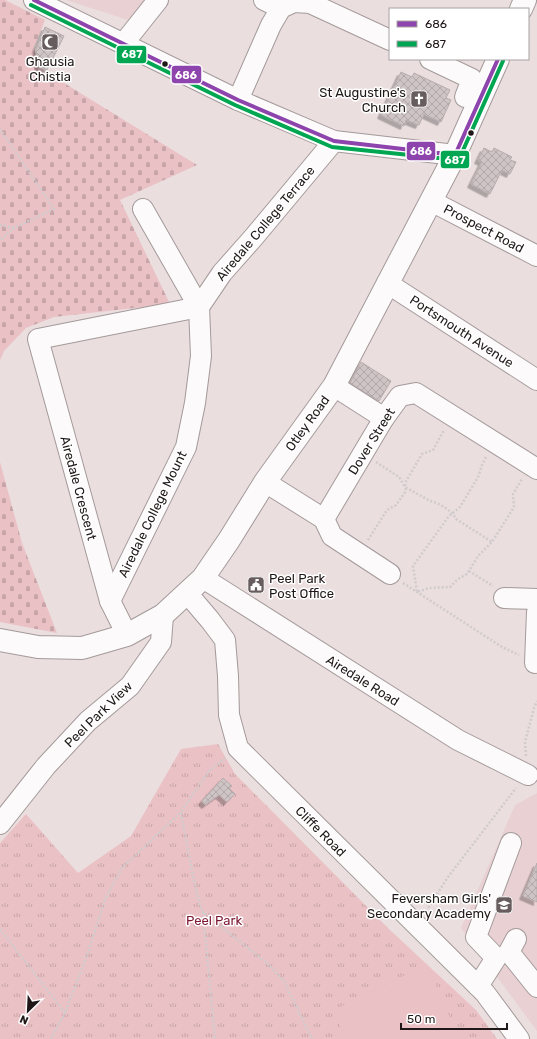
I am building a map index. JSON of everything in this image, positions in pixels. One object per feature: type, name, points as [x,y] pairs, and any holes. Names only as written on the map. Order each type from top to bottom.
[{"type":"main road","name":"Otley Road","points":[[0,640],[38,647],[82,648],[127,635],[163,615],[203,578],[229,540],[265,482],[334,386],[455,155],[498,60]]},
{"type":"street","points":[[34,0],[238,100],[334,140],[455,155]]},
{"type":"street","points":[[123,44],[158,0]]},
{"type":"street","points":[[238,100],[271,25],[264,5],[294,2],[310,3],[389,40]]},
{"type":"street","points":[[432,60],[472,79],[465,97]]},
{"type":"street","name":"Airedale College Terrace","points":[[198,307],[222,273],[254,238],[334,140]]},
{"type":"street","name":"Prospect Road","points":[[431,201],[537,256]]},
{"type":"street","points":[[143,209],[198,307]]},
{"type":"street","name":"Portsmouth Avenue","points":[[387,283],[537,380]]},
{"type":"street","name":"Airedale Crescent","points":[[127,635],[110,600],[38,339],[198,307]]},
{"type":"street","name":"Airedale College Mount","points":[[110,600],[186,446],[195,403],[201,356],[198,307]]},
{"type":"street","points":[[334,386],[384,418]]},
{"type":"street","name":"Dover Street","points":[[324,519],[384,418],[400,396],[416,393],[534,467]]},
{"type":"street","points":[[265,482],[324,519],[332,536],[390,574]]},
{"type":"street","name":"Airedale Road","points":[[203,578],[458,740],[528,775]]},
{"type":"street","name":"Cliffe Road","points":[[186,594],[210,620],[225,640],[228,676],[228,715],[238,748],[486,993],[519,1039]]},
{"type":"street","points":[[504,598],[537,599]]},
{"type":"street","points":[[535,663],[537,612]]},
{"type":"street","name":"Peel Park View","points":[[0,824],[46,766],[88,721],[130,686],[162,642],[163,615]]},
{"type":"street","points":[[478,986],[496,958],[476,937],[511,843]]},
{"type":"street","points":[[516,939],[509,952],[537,988]]},
{"type":"path","points":[[0,129],[54,209],[14,228],[0,240]]},
{"type":"path","points":[[0,225],[14,228]]},
{"type":"path","points":[[359,554],[387,510],[396,505],[406,491],[405,483],[422,454],[433,450],[452,416]]},
{"type":"path","points":[[417,592],[413,566],[453,513],[460,507],[478,477],[482,465],[495,442]]},
{"type":"path","points":[[363,453],[399,477],[405,487],[430,502],[435,502],[453,513],[456,520],[492,542]]},
{"type":"path","points":[[417,592],[429,588],[450,587],[458,579],[467,574],[478,556],[492,542],[514,507],[513,494],[534,467]]},
{"type":"path","points":[[469,571],[499,590],[504,598]]},
{"type":"path","points":[[390,574],[502,647],[535,663]]},
{"type":"path","points":[[417,925],[448,877],[528,775],[525,742],[537,701]]},
{"type":"path","points":[[51,1039],[65,1013],[86,958],[106,897],[122,868],[181,812],[209,771],[238,748]]},
{"type":"path","points":[[181,812],[193,876],[203,912],[215,1039]]},
{"type":"path","points":[[203,912],[268,964],[284,981],[312,1039]]},
{"type":"path","points":[[0,930],[65,1013]]},
{"type":"shaded area","points":[[66,0],[147,0],[128,20]]},
{"type":"shaded area","name":"Feversham Girls' Secondary Academy","points":[[537,793],[537,1031],[461,928],[515,805]]},
{"type":"green space","points":[[0,0],[5,0],[45,20],[34,47],[38,67],[197,165],[120,200],[170,304],[54,317],[26,328],[4,351],[0,360]]},
{"type":"green space","points":[[0,462],[22,543],[57,633],[0,622]]},
{"type":"green space","name":"Peel Park","points":[[218,744],[235,774],[390,930],[476,1010],[497,1039],[0,1039],[0,843],[26,814],[78,873],[131,836],[181,749]]},
{"type":"green space","points":[[427,964],[459,1039],[345,1039],[334,1010]]},
{"type":"building","name":"Ghausia Chistia","points":[[45,27],[64,36],[47,70],[39,66],[36,49]]},
{"type":"building","name":"St Augustine's Church","points":[[401,72],[412,77],[414,73],[450,90],[446,98],[451,100],[441,122],[424,114],[419,125],[406,120],[404,126],[381,115]]},
{"type":"building","points":[[484,148],[492,152],[494,148],[512,157],[510,160],[516,162],[510,174],[502,170],[490,194],[471,184],[482,162],[478,160]]},
{"type":"building","points":[[361,362],[391,381],[379,401],[350,383]]},
{"type":"building","points":[[223,778],[232,786],[229,788],[235,794],[227,802],[219,795],[205,805],[202,801]]},
{"type":"building","points":[[537,863],[537,902],[523,896]]},
{"type":"transit line","name":"686","points":[[34,0],[238,100],[334,141],[455,155],[498,60]]},
{"type":"transit line","name":"687","points":[[31,5],[235,105],[332,147],[458,160],[503,61]]},
{"type":"place","name":"Ghausia Chistia","points":[[50,42]]},
{"type":"place","name":"St Augustine's Church","points":[[419,99]]},
{"type":"place","name":"Peel Park Post Office","points":[[256,585]]},
{"type":"place","name":"Feversham Girls' Secondary Academy","points":[[504,905]]}]
